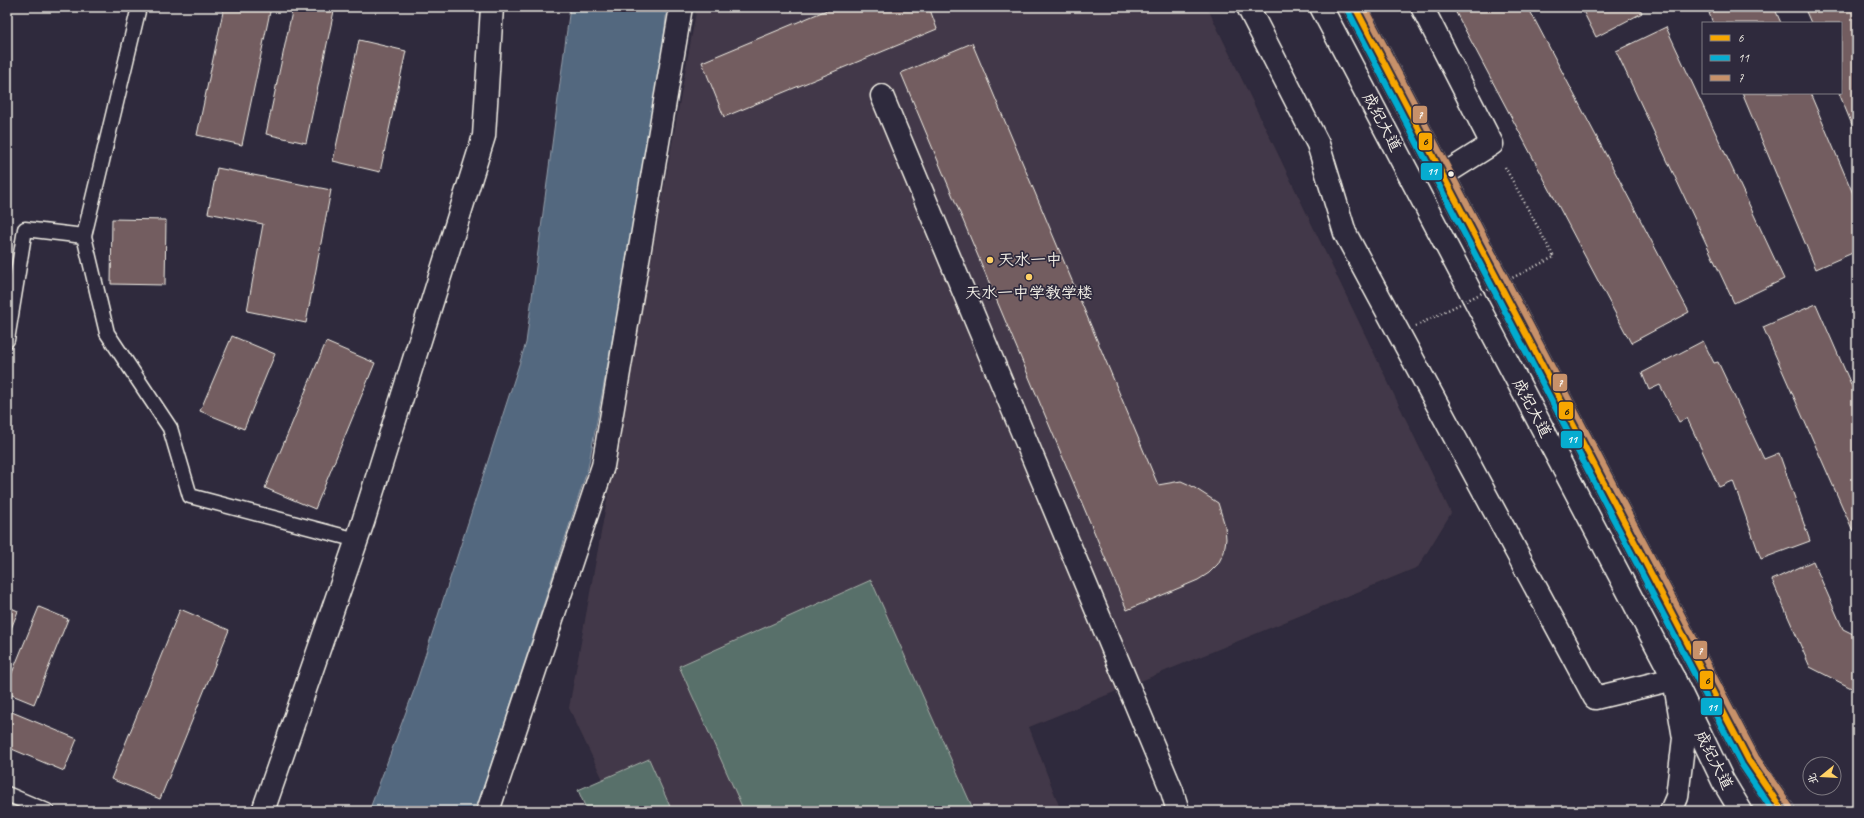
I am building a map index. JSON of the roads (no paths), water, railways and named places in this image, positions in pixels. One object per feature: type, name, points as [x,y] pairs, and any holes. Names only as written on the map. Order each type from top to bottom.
[{"type":"main road","points":[[263,811],[357,540],[484,136],[492,7]]},
{"type":"main road","points":[[488,811],[603,466],[681,7]]},
{"type":"main road","points":[[1248,7],[1318,144],[1345,233],[1595,698],[1674,679],[1684,738],[1677,797],[1671,811]]},
{"type":"main road","name":"成纪大道","points":[[1321,7],[1674,679],[1723,781],[1741,811]]},
{"type":"main road","name":"成纪大道","points":[[1355,7],[1749,761],[1783,811]]},
{"type":"main road","points":[[1422,7],[1492,144],[1443,175]]},
{"type":"main road","points":[[882,96],[1169,784],[1178,811]]},
{"type":"lane","points":[[138,7],[84,236],[107,333],[170,428],[190,496],[357,540]]},
{"type":"lane","points":[[7,340],[25,229],[84,236]]},
{"type":"lane","points":[[7,794],[47,811]]},
{"type":"water","points":[[570,7],[667,7],[658,99],[588,468],[476,811],[369,811],[413,693],[526,343]]},
{"type":"place","name":"天水一中","points":[[990,260]]},
{"type":"place","name":"天水一中学教学楼","points":[[1029,277]]}]
